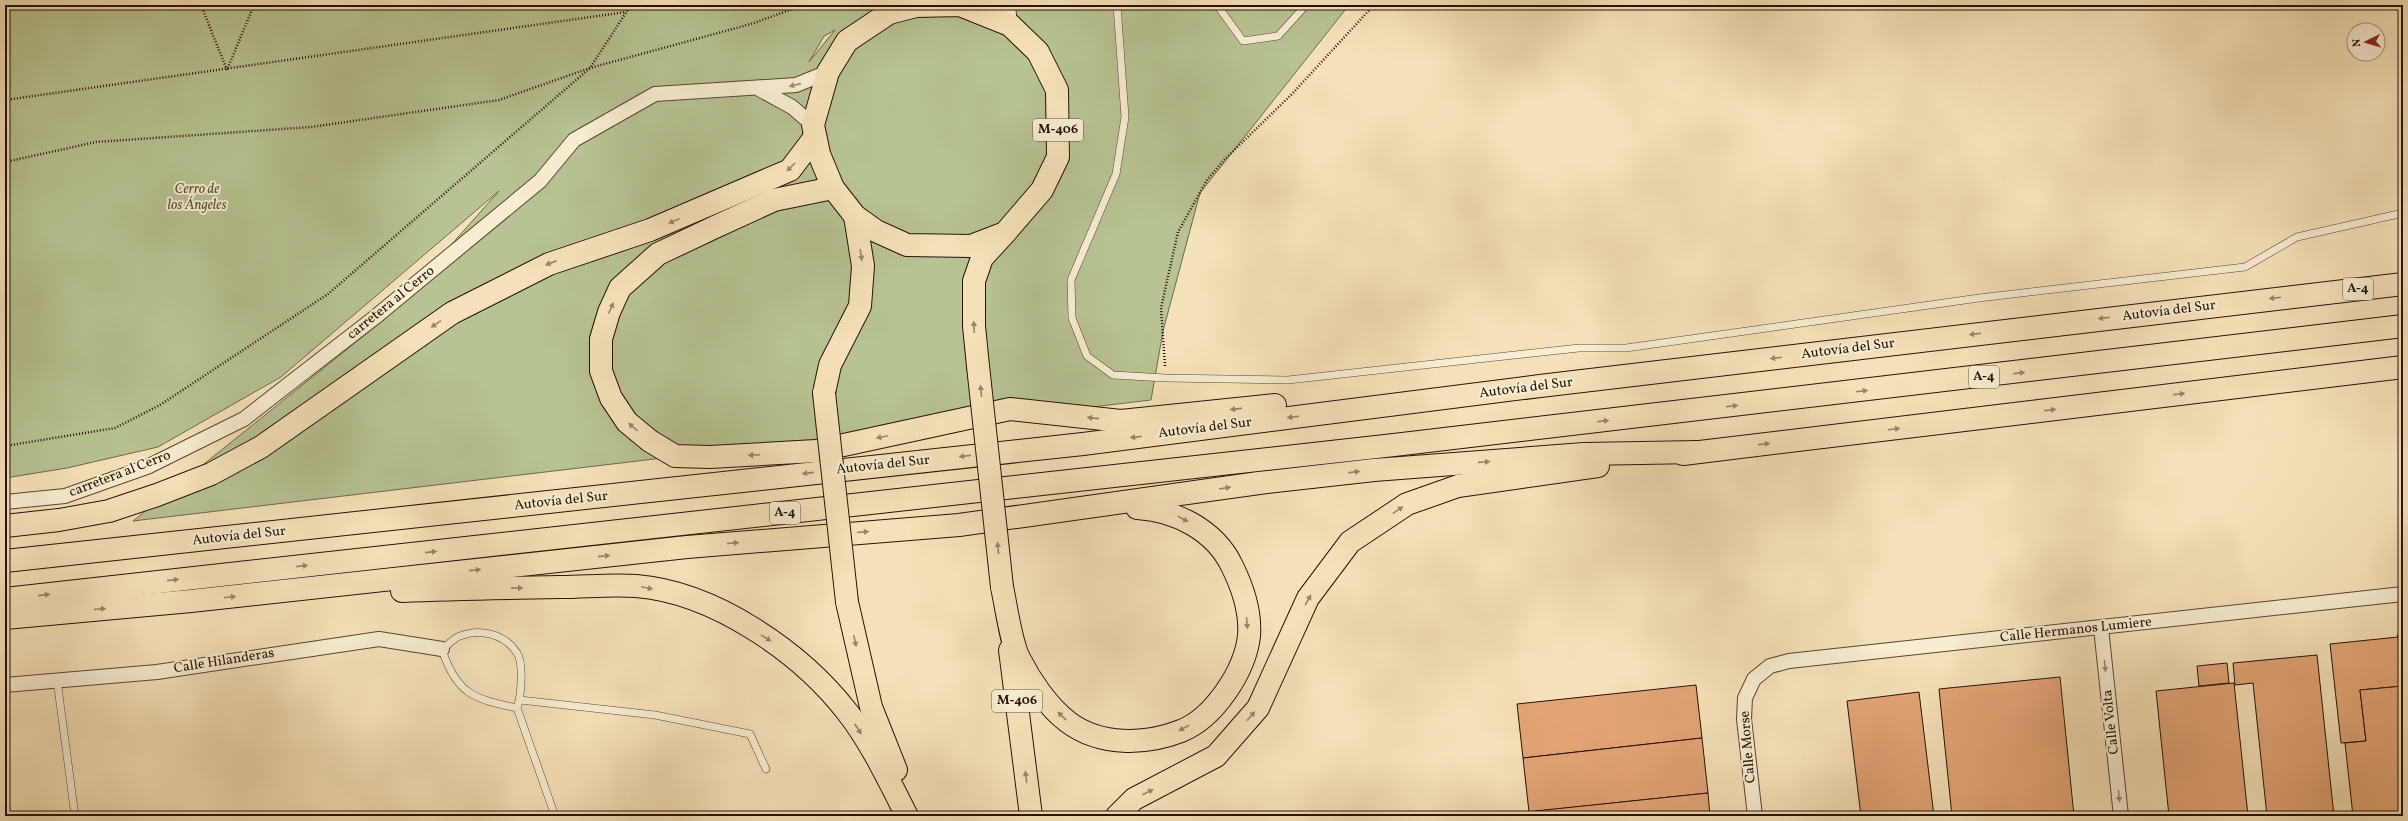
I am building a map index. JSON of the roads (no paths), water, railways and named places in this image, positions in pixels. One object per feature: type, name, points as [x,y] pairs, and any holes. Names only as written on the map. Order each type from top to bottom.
[{"type":"highway","name":"M-406","points":[[1005,233],[971,246],[907,244],[876,231],[856,216],[833,188],[819,154],[814,131],[828,72],[847,41],[889,13],[916,6],[960,5],[1009,15],[1038,52],[1057,90],[1058,157],[1042,190],[1005,233],[982,258],[974,281],[974,326],[978,366],[1002,587],[1031,816]]},
{"type":"highway","points":[[5,526],[59,520],[109,511],[211,474],[261,446],[452,313],[548,264],[650,230],[790,170],[814,131]]},
{"type":"highway","points":[[833,188],[774,200],[715,227],[658,254],[620,288],[609,312],[601,339],[601,371],[611,398],[623,416],[650,441],[675,456],[710,457],[809,451],[1010,409],[1121,421],[1421,389],[1540,386]]},
{"type":"highway","points":[[856,216],[863,266],[860,306],[830,365],[824,394],[847,602],[871,707],[891,760],[920,816]]},
{"type":"highway","points":[[2314,293],[2403,272]]},
{"type":"highway","name":"Autovía del Sur","points":[[5,561],[1076,444],[1540,386],[2314,293],[2403,284]]},
{"type":"highway","name":"A-4","points":[[5,599],[1394,445],[2403,326]]},
{"type":"highway","points":[[1117,816],[1134,799],[1216,756],[1258,708],[1308,598],[1350,542],[1406,504],[1458,486],[1698,452],[2403,367]]},
{"type":"highway","points":[[5,618],[191,601],[687,547],[959,525],[1043,513],[1104,507],[1258,483],[1374,470],[1584,454],[1698,452]]},
{"type":"highway","points":[[1002,587],[1018,657],[1047,702],[1068,722],[1092,735],[1124,742],[1156,737],[1182,730],[1203,716],[1225,695],[1240,665],[1248,636],[1245,593],[1226,554],[1204,532],[1181,517],[1155,509],[1104,507]]},
{"type":"highway","points":[[297,589],[358,594],[452,589],[636,586],[683,596],[736,619],[772,642],[813,675],[848,713],[880,763],[907,816]]},
{"type":"street","name":"carretera al Cerro","points":[[5,502],[65,496],[147,467],[244,419],[374,318],[540,181],[574,140],[655,94],[759,89],[796,85],[828,72]]},
{"type":"street","points":[[759,89],[792,107],[814,131]]},
{"type":"street","name":"Calle Hermanos Lumiere","points":[[1754,679],[1770,666],[1789,661],[2403,594]]},
{"type":"street","name":"Calle Volta","points":[[2101,628],[2121,816]]},
{"type":"street","name":"Calle Hilanderas","points":[[5,685],[157,672],[379,639],[442,649]]},
{"type":"street","name":"Calle Morse","points":[[1754,679],[1745,698],[1744,719],[1755,816]]},
{"type":"lane","points":[[1118,5],[1125,117],[1116,174],[1071,280],[1072,318],[1087,356],[1113,375],[1166,378],[1288,380],[1579,348],[1626,348],[1979,298],[2245,267],[2297,237],[2403,213]]},
{"type":"lane","points":[[1217,5],[1243,41],[1278,36],[1306,5]]},
{"type":"lane","points":[[517,708],[487,702],[465,691],[449,670],[442,649],[459,636],[481,631],[501,637],[518,654],[521,678],[520,700],[517,708],[555,816]]},
{"type":"lane","points":[[57,680],[75,816]]},
{"type":"lane","points":[[520,700],[655,715],[750,734],[766,769]]},
{"type":"park label","name":"Cerro de los Ángeles","points":[[197,198]]}]
